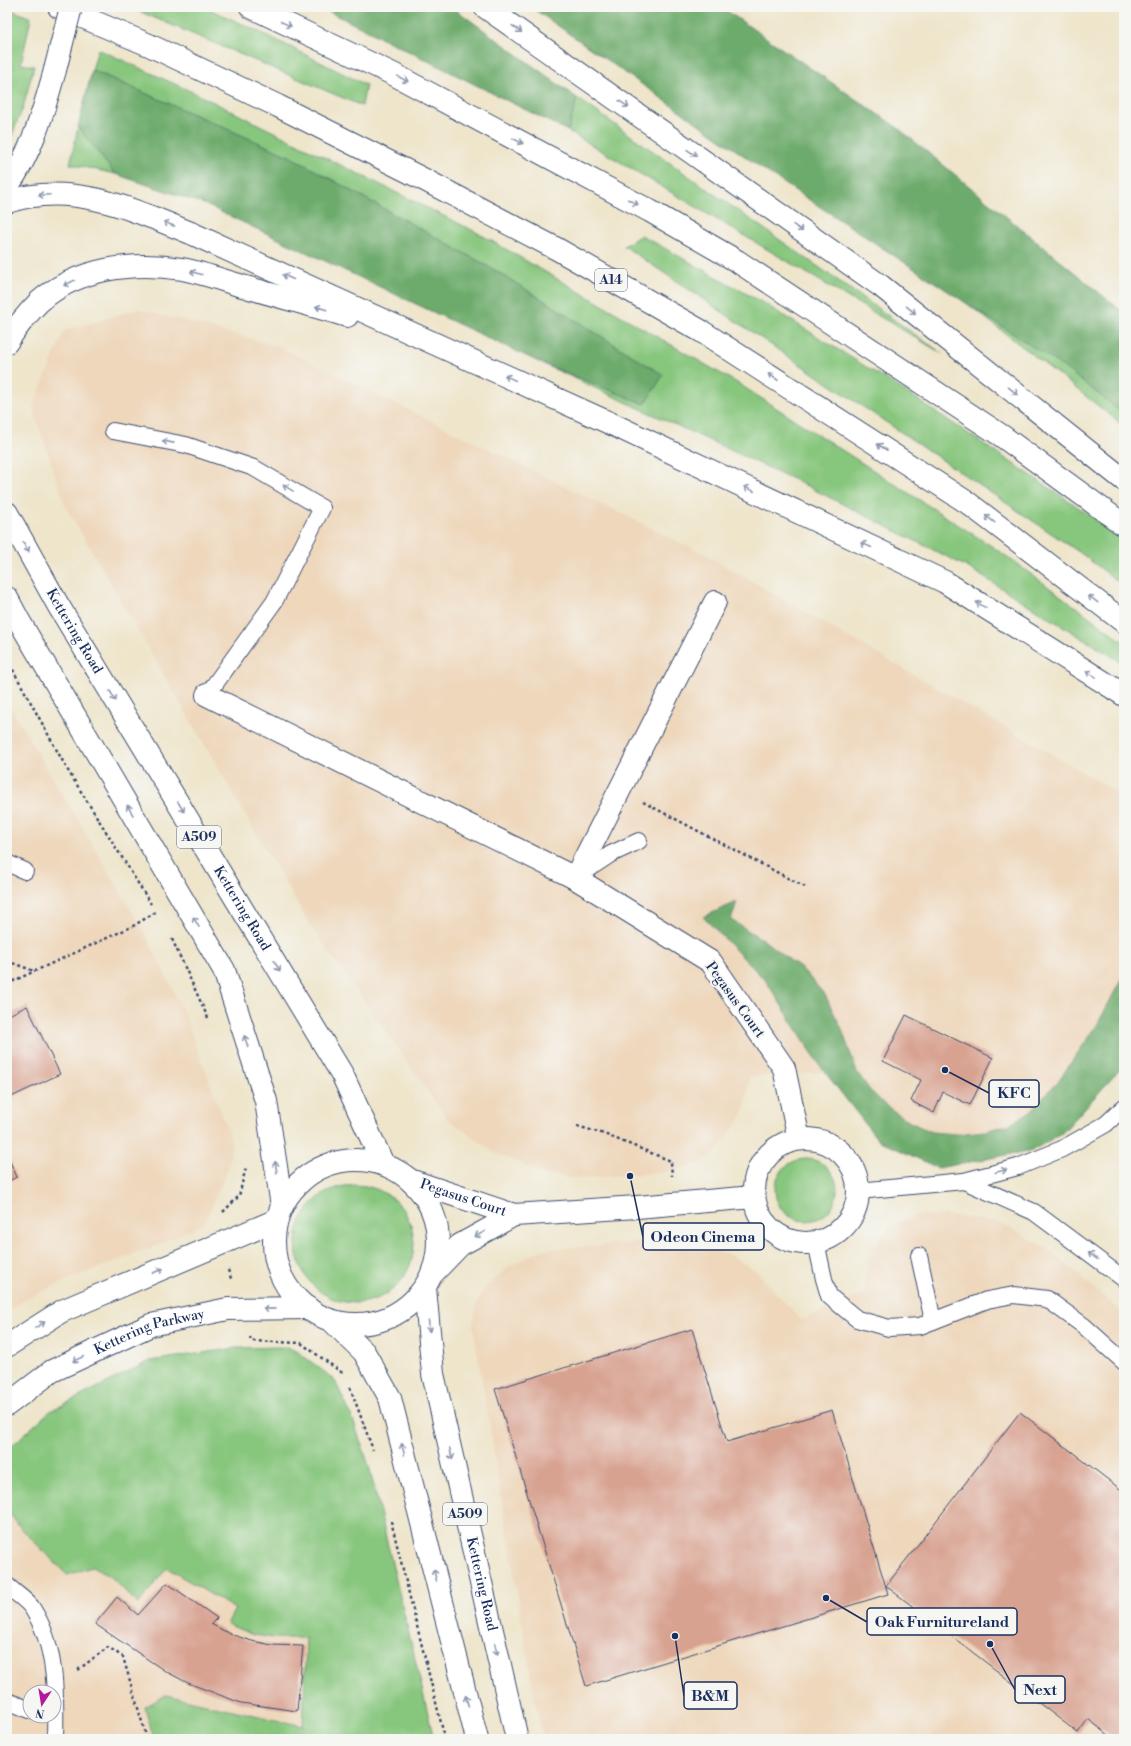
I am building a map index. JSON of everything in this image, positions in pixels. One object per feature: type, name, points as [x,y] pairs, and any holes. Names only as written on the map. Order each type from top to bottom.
[{"type":"main road","name":"A14","points":[[59,7],[149,46],[257,96],[421,178],[557,250],[701,331],[968,502],[1124,622]]},
{"type":"main road","points":[[7,187],[23,160],[45,105],[71,7]]},
{"type":"main road","points":[[251,7],[393,74],[650,211],[737,261],[1002,436],[1124,525]]},
{"type":"main road","points":[[485,7],[881,286],[1124,480]]},
{"type":"main road","points":[[7,202],[33,195],[75,194],[126,208],[193,234],[614,425],[945,582],[1124,695]]},
{"type":"main road","points":[[7,342],[22,321],[40,302],[61,287],[84,275],[112,268],[144,265],[182,269],[426,339]]},
{"type":"main road","name":"Kettering Road","points":[[7,513],[58,605],[342,1074],[383,1164]]},
{"type":"main road","points":[[7,598],[224,970],[266,1101],[280,1213],[274,1245],[279,1269],[290,1291],[308,1308],[332,1321]]},
{"type":"main road","points":[[575,878],[715,602]]},
{"type":"main road","name":"Pegasus Court","points":[[207,695],[575,878],[711,962],[784,1068],[799,1139]]},
{"type":"main road","points":[[799,1139],[821,1140],[841,1151],[854,1169],[858,1191],[855,1208],[846,1224],[833,1236],[816,1242],[794,1242],[775,1233],[760,1217],[754,1197],[755,1177],[764,1158],[780,1145],[799,1139]]},
{"type":"main road","points":[[7,1346],[62,1311],[280,1213],[296,1186],[314,1172],[336,1162],[359,1160],[383,1164],[398,1171],[412,1181],[428,1201],[437,1224],[438,1250],[429,1281]]},
{"type":"main road","name":"Pegasus Court","points":[[412,1181],[514,1215],[637,1207],[754,1197]]},
{"type":"main road","name":"Pegasus Court","points":[[332,1321],[358,1324],[384,1319],[407,1307],[460,1244],[514,1215]]},
{"type":"main road","name":"Kettering Road","points":[[429,1281],[433,1374],[517,1739]]},
{"type":"main road","name":"Kettering Parkway","points":[[7,1405],[52,1371],[151,1325],[228,1309],[308,1308]]},
{"type":"main road","name":"A509","points":[[332,1321],[364,1352],[390,1398],[477,1739]]},
{"type":"lane","points":[[113,431],[186,445],[254,468],[322,508],[274,602],[207,695]]},
{"type":"lane","points":[[575,878],[611,854],[638,841]]},
{"type":"lane","points":[[7,863],[26,871]]},
{"type":"lane","points":[[858,1191],[964,1181],[1018,1167],[1062,1150],[1106,1124],[1124,1107]]},
{"type":"lane","points":[[964,1181],[1034,1212],[1124,1279]]},
{"type":"lane","points":[[816,1242],[829,1296],[856,1319],[889,1328],[920,1326],[987,1300],[1014,1296],[1047,1299],[1084,1326],[1124,1362]]},
{"type":"lane","points":[[919,1256],[933,1321]]},
{"type":"lane","points":[[7,1585],[31,1607],[43,1628],[50,1647],[54,1684]]},
{"type":"lane","points":[[7,1701],[22,1707]]},
{"type":"lane","points":[[55,1724],[55,1739]]},
{"type":"path","points":[[7,659],[67,769],[159,917]]},
{"type":"path","points":[[620,790],[805,887]]},
{"type":"path","points":[[7,984],[133,926],[156,912]]},
{"type":"path","points":[[170,934],[209,1019]]},
{"type":"path","points":[[7,961],[34,971]]},
{"type":"path","points":[[577,1126],[604,1134],[671,1161]]},
{"type":"path","points":[[218,1217],[239,1196],[246,1167],[246,1160]]},
{"type":"path","points":[[249,1334],[251,1341],[301,1343],[346,1376]]},
{"type":"path","points":[[349,1383],[373,1451]]},
{"type":"path","points":[[390,1519],[445,1739]]},
{"type":"path","points":[[59,1684],[108,1647],[124,1657],[147,1739]]},
{"type":"shaded area","points":[[138,309],[277,346],[706,555],[1124,796],[1124,1008],[1082,1088],[938,1168],[878,1140],[825,1072],[749,1077],[748,1092],[743,1114],[719,1149],[699,1164],[656,1173],[577,1179],[544,1174],[495,1153],[447,1118],[308,922],[65,505],[33,408],[64,331]]},
{"type":"shaded area","points":[[7,702],[141,926],[182,1008],[232,1142],[228,1169],[204,1223],[155,1246],[65,1281],[24,1300],[7,1313]]},
{"type":"shaded area","points":[[946,1215],[996,1222],[1048,1249],[1124,1314],[1124,1739],[544,1739],[536,1707],[473,1325],[477,1303],[486,1287],[510,1266],[541,1250],[662,1241],[699,1245],[732,1256],[757,1272],[801,1320],[864,1294],[868,1262],[875,1245],[891,1226],[914,1216]]},
{"type":"shaded area","points":[[236,1348],[306,1376],[418,1739],[7,1739],[7,1450],[49,1412],[150,1361]]},
{"type":"green space","points":[[129,7],[205,7],[262,33],[366,85],[362,106]]},
{"type":"green space","points":[[320,7],[452,7],[577,98],[568,131]]},
{"type":"green space","points":[[531,7],[721,7],[898,128],[1124,313],[1124,414],[1065,368],[773,176]]},
{"type":"green space","points":[[7,8],[31,18],[21,64],[34,66],[23,108],[7,147]]},
{"type":"green space","points":[[98,49],[197,94],[478,233],[739,384],[999,551],[1124,642],[1124,664],[967,567],[795,480],[539,362],[645,404],[663,375],[498,272],[289,156],[92,70]]},
{"type":"green space","points":[[92,70],[289,156],[498,272],[663,375],[645,404],[539,362],[204,204],[115,174],[78,127]]},
{"type":"green space","points":[[577,98],[943,354],[568,131]]},
{"type":"green space","points":[[78,127],[115,174],[70,164]]},
{"type":"green space","points":[[641,235],[765,304],[900,388],[1090,515],[1124,541],[1124,586],[1079,552],[624,246]]},
{"type":"green space","points":[[965,302],[1065,368],[1124,414],[1124,426]]},
{"type":"green space","points":[[737,902],[731,920],[762,939],[804,971],[825,995],[841,1027],[857,1072],[869,1089],[885,1105],[910,1122],[931,1132],[957,1134],[985,1131],[1011,1124],[1032,1110],[1058,1081],[1096,1027],[1124,974],[1124,1065],[1062,1133],[1033,1150],[938,1168],[878,1140],[821,1067],[766,981],[703,917]]},
{"type":"green space","points":[[806,1159],[823,1164],[828,1168],[832,1173],[837,1190],[832,1207],[828,1212],[823,1216],[806,1221],[789,1216],[784,1212],[780,1207],[775,1190],[780,1173],[784,1168],[789,1164]]},
{"type":"green space","points":[[355,1185],[377,1190],[388,1195],[404,1211],[409,1222],[414,1244],[409,1266],[404,1277],[388,1293],[377,1298],[355,1303],[333,1298],[322,1293],[306,1277],[301,1266],[296,1244],[301,1222],[306,1211],[322,1195],[333,1190]]},
{"type":"green space","points":[[287,1347],[298,1352],[334,1379],[352,1417],[369,1466],[434,1739],[154,1739],[145,1707],[166,1695],[303,1726],[306,1638],[276,1638],[253,1635],[227,1624],[235,1609],[167,1568],[138,1604],[112,1578],[92,1567],[67,1575],[19,1526],[7,1510],[7,1450],[49,1412],[150,1361],[236,1348]]},
{"type":"building","points":[[27,1006],[60,1074],[7,1099],[7,1016]]},
{"type":"building","points":[[906,1015],[993,1058],[970,1105],[943,1092],[934,1113],[911,1101],[921,1080],[883,1061]]},
{"type":"building","points":[[7,1155],[17,1177],[7,1182]]},
{"type":"building","points":[[692,1329],[727,1442],[832,1410],[888,1594],[586,1686],[495,1389]]},
{"type":"building","points":[[1020,1412],[1124,1492],[1124,1739],[1114,1739],[1088,1719],[1078,1733],[886,1586]]},
{"type":"building","points":[[167,1583],[217,1618],[211,1624],[230,1634],[272,1645],[303,1646],[297,1711],[241,1703],[188,1683],[165,1671],[95,1624],[117,1597],[138,1615]]},
{"type":"place","name":"KFC","points":[[945,1070]]},
{"type":"place","name":"Odeon Cinema","points":[[630,1176]]},
{"type":"place","name":"Oak Furnitureland","points":[[826,1598]]},
{"type":"place","name":"B&M","points":[[675,1636]]},
{"type":"place","name":"Next","points":[[990,1644]]}]
